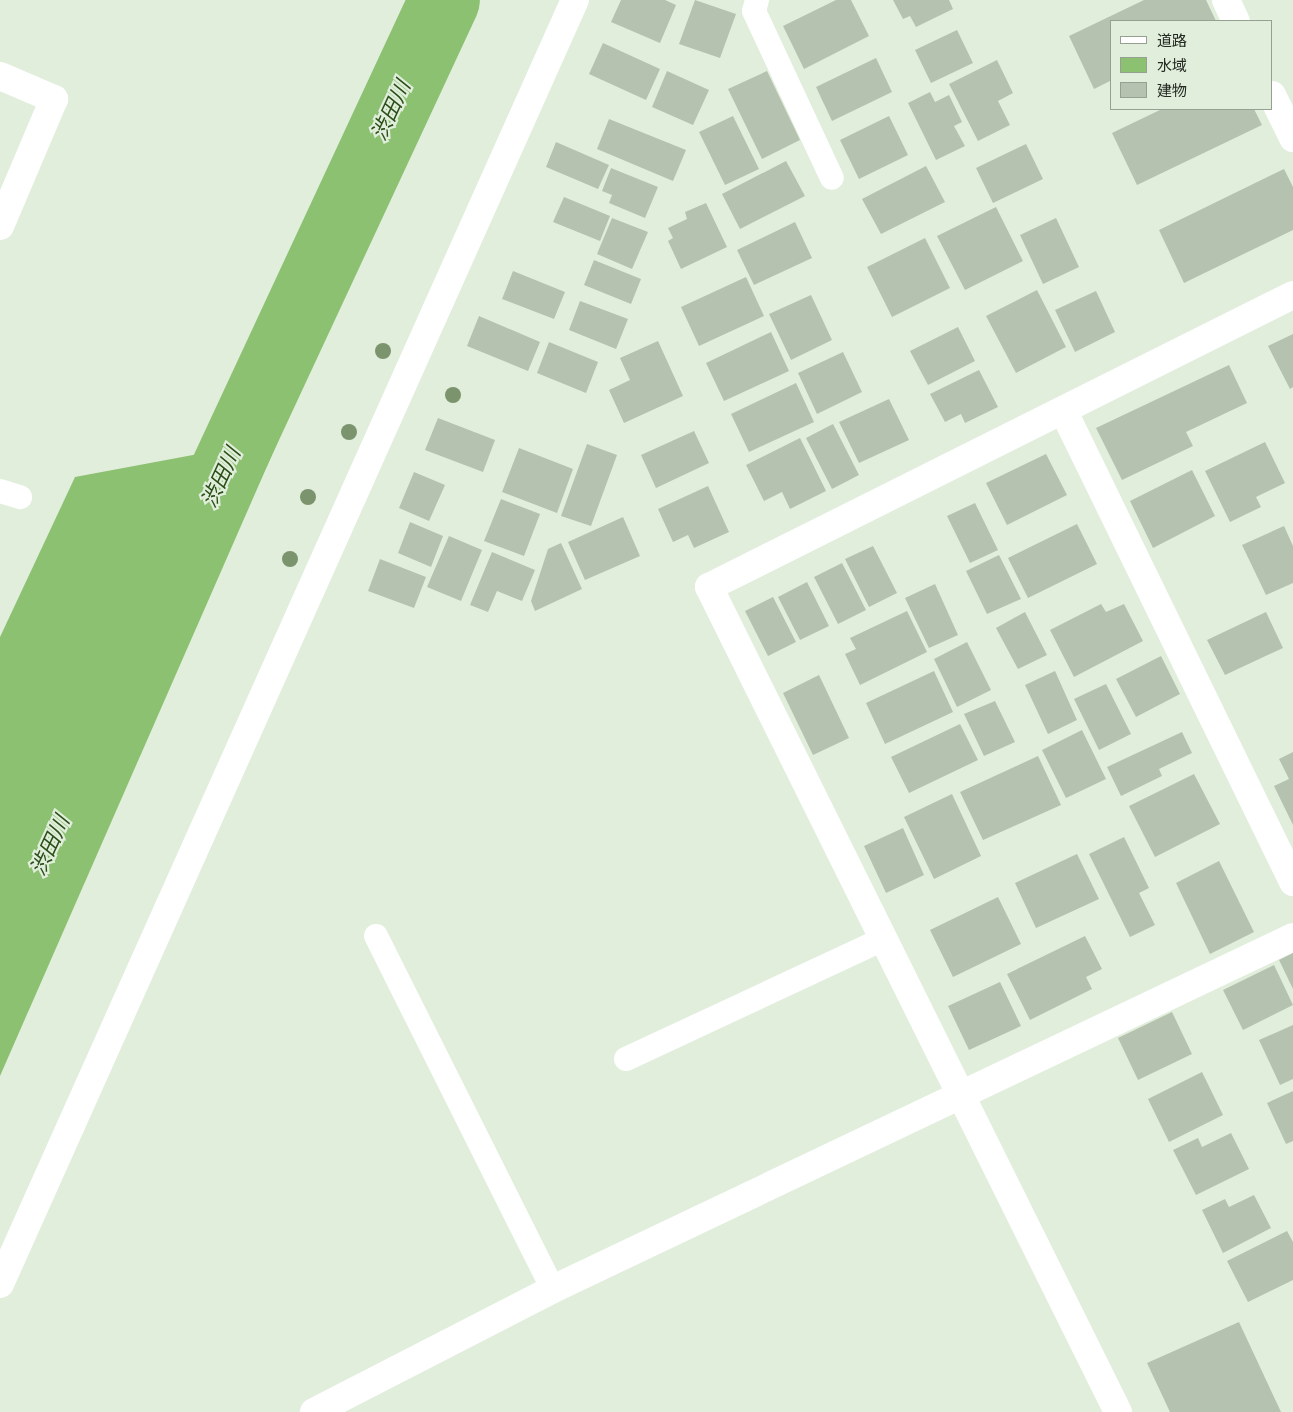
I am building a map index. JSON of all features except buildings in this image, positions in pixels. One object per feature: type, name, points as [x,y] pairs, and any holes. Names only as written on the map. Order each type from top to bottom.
[{"type":"street","points":[[0,1284],[576,0]]},
{"type":"street","points":[[1226,0],[1236,20]]},
{"type":"street","points":[[0,76],[54,99],[0,226]]},
{"type":"street","points":[[1273,97],[1293,138]]},
{"type":"street","points":[[1118,1412],[885,938],[708,587],[1064,412],[1293,296]]},
{"type":"street","points":[[1064,412],[1293,882]]},
{"type":"street","points":[[314,1412],[553,1289],[962,1097],[1293,937]]},
{"type":"lane","points":[[757,0],[754,11],[832,178]]},
{"type":"lane","points":[[376,936],[553,1289]]},
{"type":"lane","points":[[626,1059],[885,938]]},
{"type":"water","points":[[279,439],[0,1076],[0,637],[75,477]]},
{"type":"waterway","name":"渋田川","points":[[194,537],[444,0]]}]
